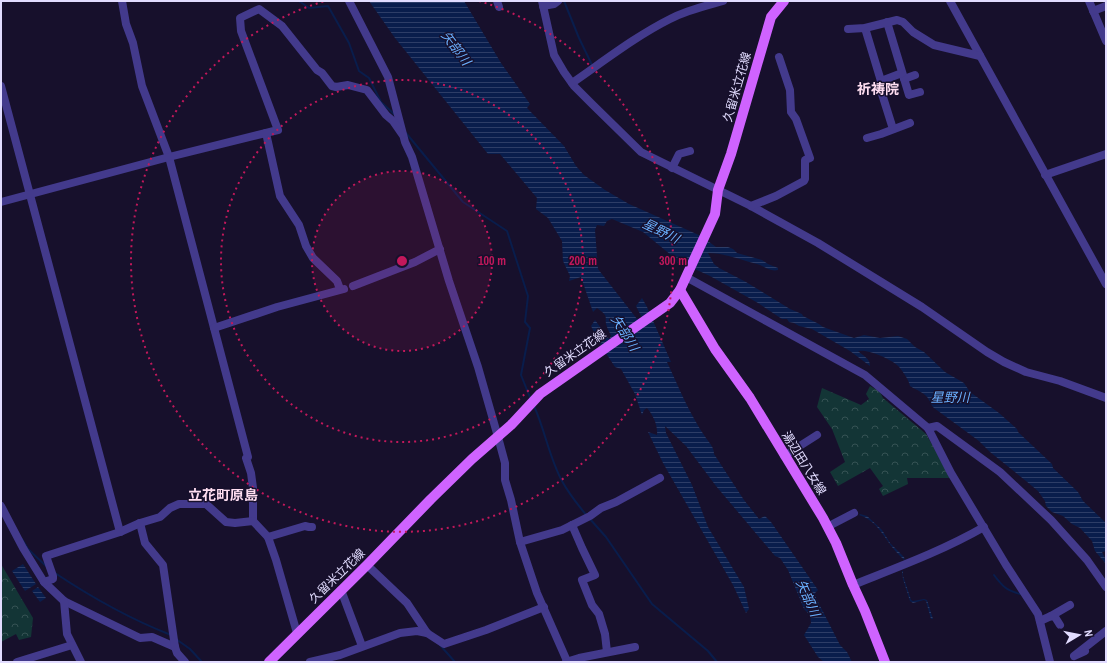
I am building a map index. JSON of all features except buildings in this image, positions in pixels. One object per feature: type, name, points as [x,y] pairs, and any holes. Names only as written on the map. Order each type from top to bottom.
[{"type":"main road","name":"久留米立花線","points":[[269,662],[431,499],[472,459],[498,437],[540,394],[670,303],[680,290],[715,214],[718,190],[731,154],[771,17],[784,1]]},
{"type":"main road","name":"湯辺田八女線","points":[[680,290],[715,348],[750,398],[836,543],[885,662]]},
{"type":"street","points":[[122,1],[126,24],[133,44],[142,86],[169,157],[248,457],[246,458],[251,473],[253,488],[253,521],[268,537],[297,633]]},
{"type":"street","points":[[349,1],[388,77],[405,136],[405,142],[412,157],[449,281],[478,367],[498,437],[505,464],[505,480],[520,542],[529,570],[566,661],[635,647]]},
{"type":"street","points":[[558,1],[554,4],[542,4],[554,55],[572,82],[592,104],[641,152],[751,206],[875,277],[1004,362],[1026,372],[1060,381],[1106,398]]},
{"type":"street","points":[[572,82],[648,31],[672,18],[723,1]]},
{"type":"street","points":[[950,1],[1106,284]]},
{"type":"street","points":[[1088,1],[1106,41]]},
{"type":"street","points":[[1093,11],[1106,6]]},
{"type":"street","points":[[1,202],[169,157],[278,130],[241,31],[240,18],[259,9],[282,26],[317,70],[322,73],[332,86],[336,87],[348,85],[367,90],[386,115],[393,121],[401,134],[405,136]]},
{"type":"street","points":[[848,29],[859,27],[865,28],[897,20],[903,22],[913,32],[934,45],[980,56]]},
{"type":"street","points":[[887,22],[909,95],[920,92]]},
{"type":"street","points":[[865,28],[881,81],[882,94],[893,129]]},
{"type":"street","points":[[751,206],[776,196],[804,181],[805,160],[810,158],[796,119],[791,112],[790,90],[779,57]]},
{"type":"street","points":[[881,81],[915,75]]},
{"type":"street","points":[[1,86],[120,532]]},
{"type":"street","points":[[867,138],[910,123]]},
{"type":"street","points":[[270,132],[280,196],[299,225],[306,246],[313,258],[346,288]]},
{"type":"street","points":[[672,168],[679,154],[690,151]]},
{"type":"street","points":[[1045,175],[1106,154]]},
{"type":"street","points":[[214,328],[277,307],[346,288],[415,262],[440,249]]},
{"type":"street","points":[[686,275],[865,375],[928,428],[952,473],[1006,566],[1038,614],[1050,662]]},
{"type":"street","points":[[928,428],[937,426],[1000,472],[1055,525],[1087,560],[1106,587]]},
{"type":"street","points":[[784,456],[817,435]]},
{"type":"street","points":[[520,542],[562,530],[660,478]]},
{"type":"street","points":[[44,582],[53,579],[46,556],[120,532],[160,517],[170,508],[179,504],[206,504],[226,522],[235,523],[253,521]]},
{"type":"street","points":[[1,506],[23,548],[44,582],[64,600],[140,638],[152,637],[175,647]]},
{"type":"street","points":[[827,527],[854,513]]},
{"type":"street","points":[[140,524],[145,543],[163,565],[175,647],[177,653],[185,662]]},
{"type":"street","points":[[572,525],[595,575],[582,580],[592,605],[599,614],[605,634],[607,652]]},
{"type":"street","points":[[268,537],[305,526],[312,527]]},
{"type":"street","points":[[853,585],[916,560],[960,540],[984,527]]},
{"type":"street","points":[[367,565],[407,603],[427,633]]},
{"type":"street","points":[[341,590],[362,646]]},
{"type":"street","points":[[64,600],[67,634],[81,662]]},
{"type":"street","points":[[1040,621],[1052,616],[1070,605]]},
{"type":"street","points":[[310,662],[340,655],[405,631],[417,630],[427,633],[444,644],[486,630],[544,607]]},
{"type":"street","points":[[1052,616],[1055,617],[1060,625]]},
{"type":"street","points":[[1085,651],[1074,656],[1106,630]]},
{"type":"street","points":[[17,662],[72,645]]},
{"type":"green space","points":[[870,386],[880,392],[883,398],[926,434],[951,478],[907,478],[908,484],[883,496],[879,489],[883,486],[870,468],[838,486],[830,472],[845,462],[832,429],[817,407],[822,388],[861,405],[869,399],[866,394]]},
{"type":"green space","points":[[1,564],[33,618],[31,637],[19,640],[16,634],[1,642]]},
{"type":"water","points":[[369,1],[464,1],[501,63],[530,104],[527,108],[564,146],[576,166],[584,175],[605,190],[629,204],[701,236],[716,247],[728,247],[737,253],[762,260],[778,268],[778,270],[772,270],[732,257],[708,253],[714,264],[719,268],[823,327],[854,338],[864,335],[880,338],[898,336],[907,339],[915,347],[924,352],[945,372],[964,383],[970,392],[999,413],[1017,429],[1018,432],[1052,464],[1053,468],[1078,492],[1083,501],[1106,523],[1106,551],[1102,552],[1106,560],[1106,564],[1095,551],[1092,541],[1080,528],[1072,524],[1063,516],[1052,512],[1046,506],[1045,501],[1038,491],[990,452],[979,441],[934,408],[926,395],[910,386],[903,371],[893,362],[867,351],[858,351],[868,359],[870,366],[850,351],[812,329],[789,322],[787,319],[782,319],[758,303],[710,276],[686,265],[680,265],[671,255],[643,232],[612,219],[607,221],[604,226],[597,225],[595,230],[598,269],[637,319],[642,318],[636,306],[642,298],[671,362],[667,362],[680,391],[700,429],[713,447],[714,454],[744,500],[759,519],[765,516],[771,522],[818,590],[815,593],[816,598],[840,645],[847,652],[852,662],[824,662],[818,657],[804,635],[811,623],[810,615],[804,609],[788,570],[780,558],[775,556],[716,486],[686,446],[665,426],[666,433],[692,485],[708,527],[744,587],[749,609],[746,613],[733,585],[663,463],[648,432],[657,435],[657,428],[653,417],[647,408],[644,410],[642,415],[635,394],[621,369],[615,367],[600,344],[591,326],[595,320],[609,339],[611,336],[607,328],[606,317],[597,308],[593,312],[581,277],[569,281],[570,276],[563,261],[562,241],[548,218],[536,209],[537,198],[500,154],[488,154],[395,38]]},
{"type":"water","points":[[859,515],[867,516],[882,530],[890,543],[904,557],[905,561],[893,548],[876,526],[868,519]]},
{"type":"water","points":[[23,564],[36,584],[25,591],[12,571]]},
{"type":"water","points":[[902,571],[911,600],[924,599],[927,600],[933,619],[931,619],[926,601],[924,600],[913,603],[910,601],[903,579]]},
{"type":"water","points":[[38,587],[46,598],[40,602],[32,591]]},
{"type":"waterway","points":[[299,1],[309,8],[328,6],[349,43],[359,71],[369,78],[381,102],[395,115]]},
{"type":"waterway","points":[[564,1],[592,65]]},
{"type":"waterway","points":[[406,133],[463,202],[507,231],[528,296],[525,322],[530,328],[521,375],[531,400]]},
{"type":"waterway","points":[[534,406],[550,453],[562,481],[587,516]]},
{"type":"waterway","points":[[590,519],[606,537],[652,604],[708,651],[717,662]]},
{"type":"waterway","points":[[22,539],[28,549],[47,567]]},
{"type":"waterway","points":[[55,573],[111,607],[171,635]]},
{"type":"waterway","points":[[994,575],[1005,588],[1020,594]]},
{"type":"waterway","points":[[176,639],[190,649],[202,662]]},
{"type":"waterway","points":[[440,645],[455,662]]},
{"type":"district","name":"祈祷院","points":[[878,89]]},
{"type":"district","name":"立花町原島","points":[[223,495]]},
{"type":"water label","name":"矢部川","points":[[456,48]]},
{"type":"water label","name":"星野川","points":[[661,231]]},
{"type":"water label","name":"矢部川","points":[[625,333]]},
{"type":"water label","name":"星野川","points":[[950,397]]},
{"type":"water label","name":"矢部川","points":[[808,598]]}]
